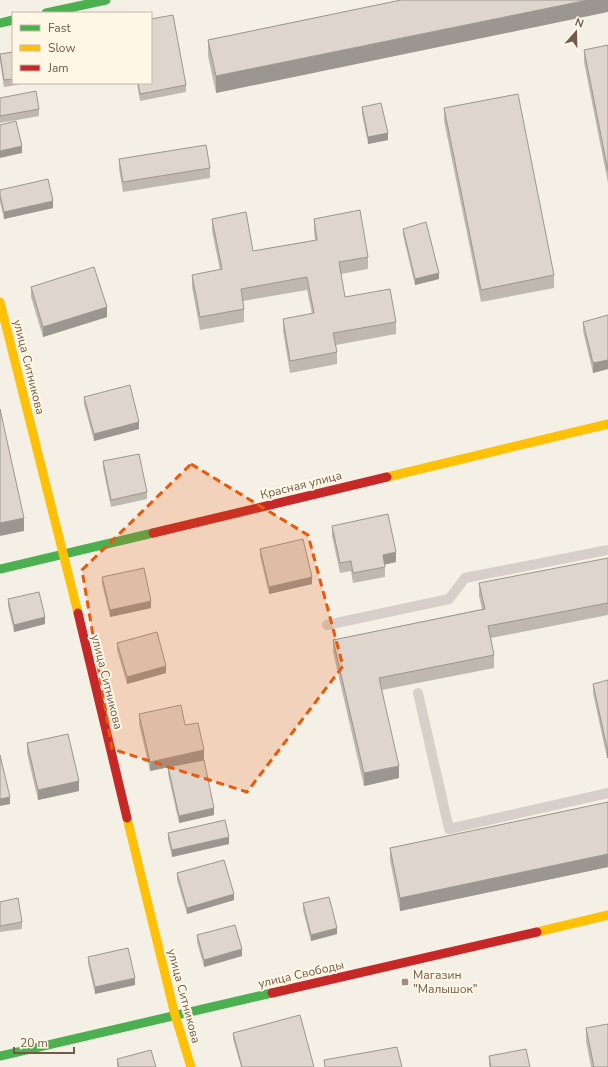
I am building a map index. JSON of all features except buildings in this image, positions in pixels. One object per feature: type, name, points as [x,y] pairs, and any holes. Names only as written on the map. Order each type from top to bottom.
[{"type":"street","points":[[51,12],[106,0]]},
{"type":"street","points":[[0,23],[12,20]]},
{"type":"street","name":"улица Ситникова","points":[[0,302],[64,555],[176,1016],[190,1067]]},
{"type":"street","name":"Красная улица","points":[[0,569],[64,555],[608,424]]},
{"type":"street","name":"улица Свободы","points":[[0,1056],[608,915]]},
{"type":"lane","points":[[327,625],[449,599],[465,578],[608,550]]},
{"type":"lane","points":[[418,693],[449,829],[608,794]]},
{"type":"highlighted area","points":[[191,464],[308,535],[343,666],[247,792],[112,749],[82,570]]},
{"type":"traffic: fast","points":[[51,12],[106,0]]},
{"type":"traffic: fast","points":[[0,23],[12,20]]},
{"type":"traffic: fast","points":[[0,569],[153,533]]},
{"type":"traffic: fast","points":[[0,1056],[272,993]]},
{"type":"traffic: slow","points":[[0,302],[78,613]]},
{"type":"traffic: slow","points":[[387,477],[608,424]]},
{"type":"traffic: slow","points":[[127,818],[175,1015],[191,1067]]},
{"type":"traffic: slow","points":[[537,932],[608,915]]},
{"type":"traffic: jam","points":[[153,533],[387,477]]},
{"type":"traffic: jam","points":[[78,613],[127,818]]},
{"type":"traffic: jam","points":[[272,993],[537,932]]},
{"type":"place","name":"Магазин \"Малышок\"","points":[[405,982]]}]
